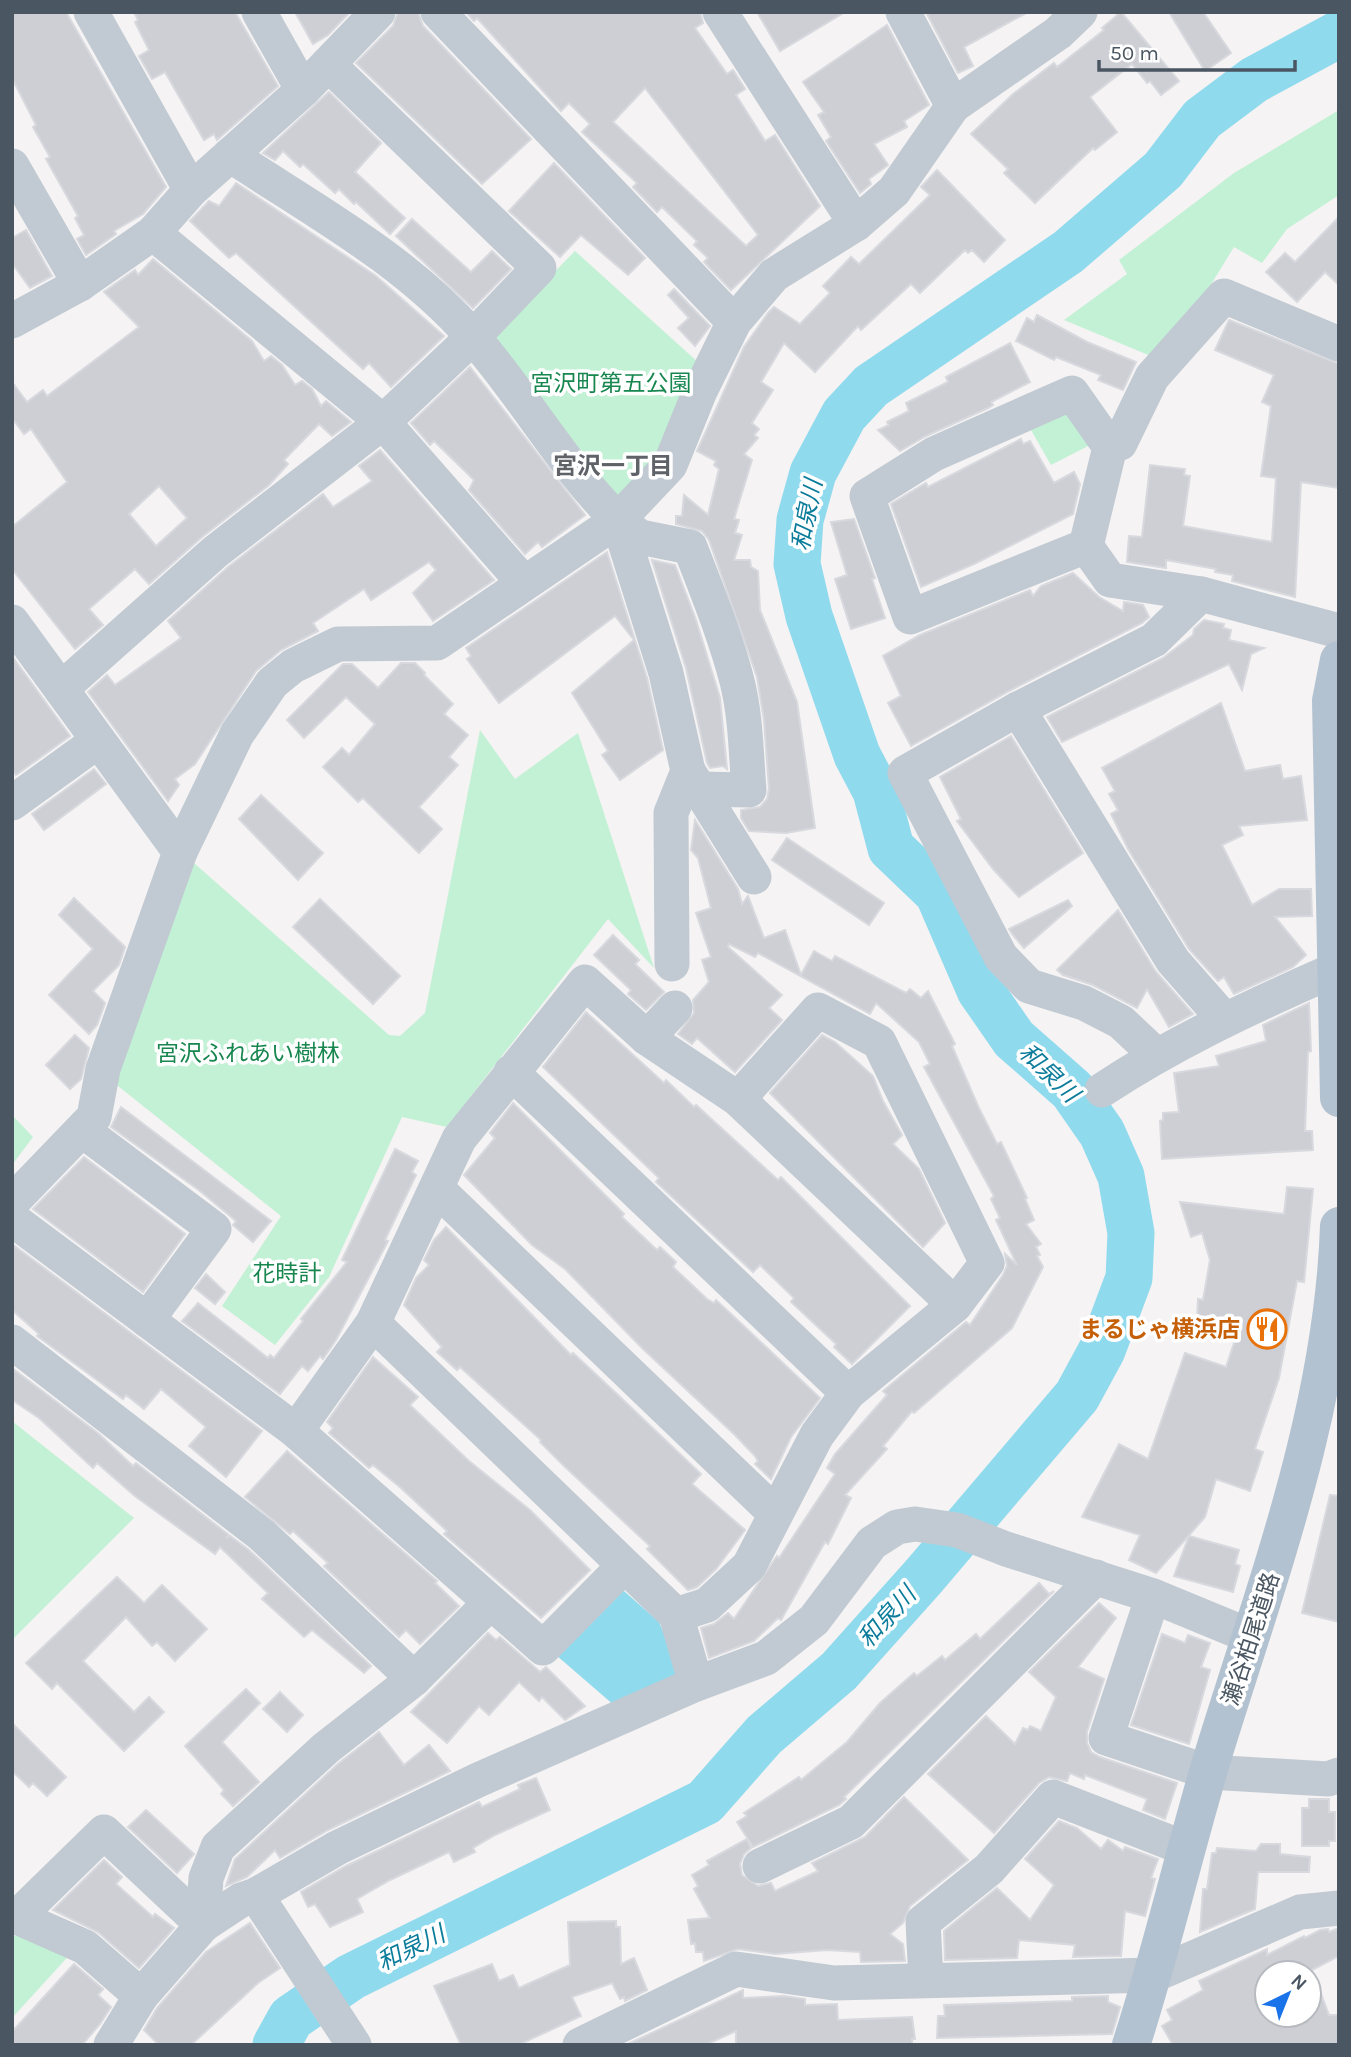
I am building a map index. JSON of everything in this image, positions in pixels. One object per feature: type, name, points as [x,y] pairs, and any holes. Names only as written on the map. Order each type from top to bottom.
[{"type":"main road","points":[[1339,660],[1331,701],[1339,1098]]},
{"type":"main road","name":"瀬谷柏尾道路","points":[[1131,2045],[1154,1975],[1208,1772],[1250,1636],[1274,1570],[1331,1380],[1339,1226]]},
{"type":"street","points":[[91,12],[191,190]]},
{"type":"street","points":[[259,12],[303,90]]},
{"type":"street","points":[[12,321],[80,284],[153,233],[191,190],[303,90],[378,12]]},
{"type":"street","points":[[438,12],[734,322]]},
{"type":"street","points":[[720,12],[856,224]]},
{"type":"street","points":[[903,12],[953,106]]},
{"type":"street","points":[[12,1202],[94,1117],[103,1069],[180,852],[237,734],[272,683],[293,666],[338,644],[437,643],[618,520],[670,465],[700,391],[734,322],[774,275],[856,224],[894,191],[953,106],[1058,33],[1080,12]]},
{"type":"street","points":[[61,689],[215,552],[383,422],[473,337],[539,268],[328,64]]},
{"type":"street","points":[[230,155],[398,267],[473,337],[618,520],[640,537],[690,547],[725,643],[744,722],[749,790],[693,780]]},
{"type":"street","points":[[12,166],[80,284]]},
{"type":"street","points":[[153,233],[383,422],[524,583]]},
{"type":"street","points":[[1110,447],[1120,443],[1152,377],[1224,296],[1339,344]]},
{"type":"street","points":[[1086,546],[910,617],[867,496],[934,454],[1072,393],[1110,447],[1086,546],[1110,580],[1201,594],[1339,631]]},
{"type":"street","points":[[618,520],[666,673],[693,780],[754,877]]},
{"type":"street","points":[[1156,1055],[1121,1022],[1084,1003],[1030,986],[1001,957],[905,773],[1018,709],[1154,640],[1201,594]]},
{"type":"street","points":[[12,622],[180,852]]},
{"type":"street","points":[[1018,709],[1173,961],[1224,1019]]},
{"type":"street","points":[[12,803],[98,741]]},
{"type":"street","points":[[672,964],[671,813],[693,780]]},
{"type":"street","points":[[1102,1090],[1156,1055],[1224,1019],[1323,975],[1336,976]]},
{"type":"street","points":[[296,1431],[373,1323],[459,1139],[585,982],[647,1038],[738,1099],[955,1305]]},
{"type":"street","points":[[647,1038],[675,1008]]},
{"type":"street","points":[[676,1615],[707,1605],[749,1566],[817,1435],[848,1393],[955,1305],[987,1263],[879,1042],[818,1010],[738,1099]]},
{"type":"street","points":[[511,1072],[848,1393]]},
{"type":"street","points":[[82,1130],[214,1229],[147,1320]]},
{"type":"street","points":[[436,1189],[775,1513]]},
{"type":"street","points":[[12,1219],[296,1431],[542,1647],[624,1566]]},
{"type":"street","points":[[373,1323],[676,1615],[696,1684]]},
{"type":"street","points":[[12,1342],[262,1535],[414,1679]]},
{"type":"street","points":[[111,2045],[141,1996],[203,1925],[241,1900],[256,1895],[337,1848],[478,1780],[696,1684],[765,1658],[814,1620],[872,1543],[897,1527],[915,1524],[957,1530],[1006,1549],[1153,1596],[1250,1636]]},
{"type":"street","points":[[760,1866],[851,1822],[1096,1577]]},
{"type":"street","points":[[1153,1596],[1106,1738],[1208,1772],[1328,1779],[1339,1775]]},
{"type":"street","points":[[203,1925],[206,1878],[218,1847],[326,1748],[414,1679],[490,1603]]},
{"type":"street","points":[[926,1980],[923,1922],[989,1868],[1053,1797],[1187,1849]]},
{"type":"street","points":[[141,1996],[85,1947],[17,1917],[104,1832],[203,1925]]},
{"type":"street","points":[[256,1895],[345,2031]]},
{"type":"street","points":[[580,2045],[736,1969],[834,1983],[1154,1975],[1300,1912],[1339,1908]]},
{"type":"green space","points":[[1339,110],[1339,195],[1287,229],[1262,263],[1234,247],[1199,304],[1158,359],[1064,320],[1127,274],[1119,260],[1234,173]]},
{"type":"green space","name":"宮沢町第五公園","points":[[575,251],[700,364],[661,458],[610,508],[488,340]]},
{"type":"green space","points":[[1069,401],[1092,444],[1051,465],[1027,423]]},
{"type":"green space","name":"宮沢ふれあい樹林","points":[[480,730],[515,779],[578,733],[654,968],[608,919],[447,1127],[402,1117],[329,1277],[275,1345],[222,1306],[281,1216],[113,1082],[194,863],[389,1035],[400,1036],[425,1013]]},
{"type":"green space","points":[[12,1115],[33,1137],[12,1165]]},
{"type":"green space","points":[[12,1421],[134,1518],[12,1640]]},
{"type":"green space","points":[[20,1935],[74,1950],[12,2018],[12,1936]]},
{"type":"water","points":[[617,1591],[624,1591],[659,1622],[679,1669],[674,1678],[615,1706],[556,1655]]},
{"type":"building","points":[[12,12],[66,12],[166,187],[143,214],[114,231],[116,234],[86,255],[77,239],[84,235],[75,218],[78,216],[46,159],[50,157],[33,127],[36,125],[12,78]]},
{"type":"building","points":[[134,12],[235,12],[278,86],[217,140],[214,134],[204,140],[165,72],[152,79],[139,56],[149,50],[135,22],[138,20]]},
{"type":"building","points":[[295,12],[350,12],[328,35],[313,44]]},
{"type":"building","points":[[398,12],[418,12],[423,26],[531,139],[482,184],[356,63],[393,26]]},
{"type":"building","points":[[466,12],[700,12],[703,23],[695,28],[727,74],[733,70],[745,89],[736,95],[765,141],[775,135],[820,206],[731,290],[704,262],[708,258],[694,245],[697,241],[662,207],[657,212],[633,187],[637,183],[582,132],[590,124],[569,103],[561,111],[477,18],[474,21]],"holes":[[[645,88],[758,235],[746,246],[613,122]]]},
{"type":"building","points":[[757,12],[845,12],[780,51]]},
{"type":"building","points":[[926,12],[1028,12],[964,47],[973,66],[958,73]]},
{"type":"building","points":[[1121,12],[1179,81],[1161,95],[1132,64],[1090,97],[1117,132],[1095,150],[1093,148],[1035,203],[1004,173],[1008,169],[971,134],[1013,94],[1054,63],[1057,67],[1104,30],[1102,28]]},
{"type":"building","points":[[1169,12],[1203,12],[1231,53],[1205,71]]},
{"type":"building","points":[[887,25],[929,105],[904,121],[907,127],[874,144],[888,165],[869,179],[871,184],[860,193],[826,141],[831,137],[818,115],[824,112],[803,82]]},
{"type":"building","points":[[329,92],[381,143],[355,172],[405,218],[390,234],[356,202],[354,204],[339,189],[335,193],[303,164],[300,167],[283,151],[275,160],[263,153]]},
{"type":"building","points":[[554,163],[645,258],[628,275],[581,235],[560,257],[509,211]]},
{"type":"building","points":[[937,170],[1005,240],[984,262],[972,250],[968,253],[965,250],[920,293],[911,284],[861,330],[858,326],[815,372],[784,343],[761,382],[773,390],[752,423],[759,429],[754,435],[758,438],[744,454],[752,460],[734,519],[739,520],[735,533],[742,535],[734,560],[750,560],[751,567],[758,571],[760,610],[797,702],[815,828],[786,833],[749,831],[741,818],[741,810],[760,807],[767,799],[769,789],[764,720],[757,677],[709,540],[702,531],[676,524],[676,516],[682,516],[684,495],[708,515],[719,469],[714,465],[716,461],[697,451],[744,347],[768,313],[774,307],[800,324],[830,293],[823,286],[851,257],[859,264],[930,195],[921,187]]},
{"type":"building","points":[[236,183],[376,276],[444,336],[391,387],[369,363],[363,369],[236,253],[229,258],[190,221],[209,201],[219,206]]},
{"type":"building","points":[[1339,217],[1339,285],[1325,272],[1297,302],[1266,272],[1285,253],[1295,262]]},
{"type":"building","points":[[412,219],[471,272],[492,251],[511,269],[473,308],[396,236]]},
{"type":"building","points":[[26,230],[52,276],[30,288],[12,263],[12,238]]},
{"type":"building","points":[[153,259],[252,341],[264,361],[271,356],[282,365],[295,385],[302,381],[312,389],[321,406],[326,401],[351,422],[332,436],[319,424],[284,460],[288,464],[269,485],[202,537],[149,584],[135,569],[89,609],[103,625],[75,649],[12,569],[12,527],[67,482],[31,429],[24,434],[12,418],[12,382],[27,402],[43,390],[47,396],[139,327],[104,292],[135,270],[138,275]],"holes":[[[159,486],[187,518],[156,546],[129,514]]]},
{"type":"building","points":[[674,289],[710,326],[695,346],[678,328],[689,318],[668,295]]},
{"type":"building","points":[[1037,315],[1087,342],[1136,362],[1123,390],[1098,380],[1101,375],[1056,357],[1054,360],[1016,341],[1027,318],[1034,322]]},
{"type":"building","points":[[1229,320],[1339,364],[1339,488],[1301,482],[1295,597],[1232,581],[1233,575],[1215,572],[1216,569],[1166,560],[1166,568],[1127,562],[1129,536],[1142,537],[1150,465],[1185,469],[1184,475],[1190,476],[1183,526],[1272,542],[1276,478],[1261,476],[1271,406],[1262,402],[1274,375],[1215,350]]},
{"type":"building","points":[[1010,343],[1030,382],[991,402],[993,405],[988,408],[900,451],[878,430],[889,425],[887,422],[909,411],[906,403],[948,382],[946,377]]},
{"type":"building","points":[[470,367],[585,515],[542,547],[538,542],[525,554],[469,490],[474,480],[434,441],[430,445],[411,423]]},
{"type":"building","points":[[1021,439],[1023,444],[1030,441],[1054,483],[1074,472],[1080,484],[1073,514],[976,563],[921,587],[891,504],[926,483],[928,487]]},
{"type":"building","points":[[380,450],[494,580],[433,621],[413,593],[436,570],[429,562],[371,600],[364,589],[313,623],[318,631],[281,650],[256,671],[195,764],[175,779],[179,785],[168,801],[88,692],[107,675],[115,685],[181,638],[168,621],[228,567],[323,494],[333,507],[372,481],[359,466]]},
{"type":"building","points":[[854,519],[875,578],[872,579],[885,618],[851,629],[835,579],[847,575],[831,522]]},
{"type":"building","points":[[607,552],[647,678],[663,750],[620,780],[602,755],[608,751],[572,693],[634,640],[615,616],[499,703],[467,659],[471,656],[466,648]]},
{"type":"building","points":[[652,560],[675,565],[696,620],[720,698],[727,769],[723,766],[710,768],[707,763],[686,668]]},
{"type":"building","points":[[1073,573],[1099,597],[1123,611],[1124,602],[1143,605],[1149,617],[911,746],[888,703],[901,696],[883,656],[920,635],[1030,590],[1033,596],[1041,586]]},
{"type":"building","points":[[1204,620],[1224,624],[1223,628],[1231,630],[1229,640],[1264,648],[1251,654],[1242,690],[1229,664],[1062,742],[1047,717],[1163,658],[1193,635],[1194,629]]},
{"type":"building","points":[[12,656],[70,736],[16,775],[12,770]]},
{"type":"building","points":[[401,663],[415,663],[425,673],[453,704],[444,714],[468,735],[449,757],[458,765],[419,807],[442,829],[419,853],[363,798],[358,802],[323,767],[342,748],[349,755],[375,724],[346,697],[304,738],[287,720],[343,664],[352,664],[378,688]]},
{"type":"building","points":[[1221,703],[1245,771],[1280,765],[1283,779],[1301,776],[1307,820],[1239,826],[1243,835],[1222,845],[1252,905],[1279,889],[1311,889],[1312,916],[1275,917],[1306,955],[1293,967],[1234,994],[1224,977],[1218,981],[1189,949],[1128,849],[1111,814],[1118,810],[1109,794],[1115,791],[1102,768]]},
{"type":"building","points":[[1011,736],[1083,853],[1019,897],[993,869],[957,821],[961,819],[940,777]]},
{"type":"building","points":[[94,769],[106,784],[44,830],[32,814]]},
{"type":"building","points":[[261,795],[323,853],[298,880],[239,819]]},
{"type":"building","points":[[695,820],[738,889],[742,904],[748,896],[764,938],[785,930],[801,975],[814,951],[832,961],[835,956],[906,993],[910,989],[921,998],[928,991],[955,1044],[952,1046],[978,1106],[997,1144],[1001,1142],[1027,1198],[1025,1199],[1034,1220],[1026,1224],[1041,1244],[1036,1247],[1043,1267],[1012,1328],[914,1413],[912,1411],[883,1446],[887,1449],[845,1495],[851,1498],[828,1544],[825,1542],[781,1620],[778,1618],[754,1641],[709,1658],[701,1628],[714,1624],[728,1613],[734,1619],[835,1474],[827,1468],[835,1454],[887,1395],[883,1391],[966,1322],[970,1325],[1003,1275],[1007,1266],[1005,1254],[1017,1265],[996,1220],[1000,1218],[991,1199],[994,1196],[924,1067],[930,1064],[919,1042],[876,1003],[870,1014],[758,953],[755,957],[729,944],[728,947],[782,995],[769,1008],[782,1020],[735,1072],[697,1038],[692,1044],[678,1034],[694,1013],[693,1000],[709,982],[702,960],[711,957],[696,913],[711,908],[698,858],[691,850]]},
{"type":"building","points":[[787,838],[884,903],[869,925],[772,860]]},
{"type":"building","points":[[74,898],[125,947],[119,965],[93,991],[105,1003],[97,1025],[89,1034],[49,995],[93,949],[59,915]]},
{"type":"building","points":[[320,899],[400,976],[373,1004],[293,927]]},
{"type":"building","points":[[1068,900],[1072,906],[1024,948],[1009,929]]},
{"type":"building","points":[[1118,910],[1156,972],[1193,1014],[1169,1027],[1147,989],[1137,1008],[1057,970]]},
{"type":"building","points":[[613,935],[639,960],[635,964],[664,992],[646,1010],[628,994],[631,990],[594,955]]},
{"type":"building","points":[[1309,1003],[1311,1051],[1308,1052],[1305,1131],[1312,1131],[1313,1150],[1162,1159],[1160,1121],[1163,1120],[1163,1113],[1179,1112],[1174,1073],[1219,1066],[1216,1056],[1266,1041],[1263,1025]]},
{"type":"building","points":[[586,1012],[664,1083],[666,1080],[694,1107],[696,1105],[778,1180],[781,1177],[910,1306],[852,1364],[834,1347],[836,1344],[791,1302],[794,1298],[760,1265],[753,1272],[656,1182],[659,1178],[543,1067]]},
{"type":"building","points":[[75,1035],[89,1048],[81,1079],[70,1089],[46,1065]]},
{"type":"building","points":[[822,1035],[835,1042],[873,1076],[902,1135],[893,1144],[919,1169],[945,1223],[923,1247],[770,1093]]},
{"type":"building","points":[[513,1103],[624,1214],[622,1217],[657,1250],[660,1247],[676,1262],[673,1267],[707,1299],[714,1303],[716,1300],[820,1398],[791,1437],[771,1479],[755,1464],[758,1461],[755,1456],[735,1435],[642,1348],[565,1269],[532,1245],[464,1175],[495,1138],[490,1133]]},
{"type":"building","points":[[121,1107],[271,1221],[253,1242],[233,1225],[236,1221],[200,1191],[111,1127]]},
{"type":"building","points":[[395,1149],[418,1161],[412,1172],[416,1175],[385,1240],[388,1241],[336,1340],[323,1359],[320,1356],[308,1371],[302,1366],[280,1394],[182,1321],[198,1303],[268,1358],[270,1355],[274,1358],[303,1321],[301,1319],[347,1262],[342,1260]]},
{"type":"building","points":[[84,1157],[185,1234],[143,1292],[33,1209]]},
{"type":"building","points":[[1287,1187],[1313,1189],[1304,1282],[1297,1281],[1279,1378],[1255,1449],[1263,1452],[1250,1491],[1216,1479],[1205,1517],[1156,1573],[1129,1560],[1140,1535],[1082,1517],[1119,1444],[1148,1459],[1185,1353],[1226,1367],[1240,1325],[1197,1320],[1198,1299],[1203,1300],[1210,1260],[1202,1233],[1191,1237],[1180,1202],[1284,1214]]},
{"type":"building","points":[[446,1227],[571,1355],[573,1353],[701,1474],[692,1484],[745,1530],[716,1569],[697,1587],[688,1590],[647,1549],[650,1546],[564,1466],[541,1440],[460,1367],[457,1370],[437,1352],[442,1347],[404,1305],[416,1278],[429,1265],[424,1260],[434,1240]]},
{"type":"building","points":[[12,1244],[262,1431],[226,1477],[189,1446],[206,1427],[161,1389],[144,1409],[126,1395],[123,1399],[37,1336],[39,1334],[12,1310]]},
{"type":"building","points":[[206,1274],[225,1292],[215,1304],[195,1288]]},
{"type":"building","points":[[373,1357],[418,1397],[410,1405],[469,1461],[530,1510],[590,1570],[541,1618],[444,1534],[447,1531],[401,1488],[373,1465],[369,1468],[329,1433],[333,1428],[327,1422]]},
{"type":"building","points":[[12,1368],[99,1434],[133,1466],[136,1463],[249,1550],[371,1666],[364,1673],[312,1630],[304,1637],[262,1599],[268,1593],[220,1547],[215,1554],[136,1497],[97,1463],[93,1468],[39,1418],[12,1400]]},
{"type":"building","points":[[287,1451],[437,1581],[435,1583],[459,1606],[420,1644],[406,1630],[399,1637],[324,1566],[328,1563],[293,1531],[290,1534],[245,1497]]},
{"type":"building","points":[[1330,1495],[1339,1496],[1339,1622],[1302,1613]]},
{"type":"building","points":[[1189,1536],[1239,1550],[1235,1564],[1240,1566],[1233,1592],[1174,1576]]},
{"type":"building","points":[[117,1577],[144,1603],[162,1585],[207,1629],[175,1661],[157,1642],[152,1646],[126,1617],[83,1661],[134,1712],[149,1697],[164,1712],[124,1751],[57,1683],[52,1689],[26,1663]]},
{"type":"building","points":[[1039,1583],[1049,1594],[1054,1591],[844,1797],[846,1799],[839,1805],[753,1847],[737,1822],[747,1816],[744,1813],[799,1777],[801,1780],[847,1742],[880,1703],[914,1673],[917,1676],[942,1656],[945,1660],[976,1634],[980,1639]]},
{"type":"building","points":[[1099,1603],[1116,1618],[1078,1667],[1104,1679],[1087,1732],[1087,1743],[1091,1752],[1100,1757],[1177,1783],[1165,1819],[1143,1810],[1147,1799],[1085,1775],[1084,1779],[1070,1773],[1067,1781],[1049,1777],[1039,1783],[994,1833],[928,1774],[986,1716],[1015,1744],[1023,1728],[1028,1730],[1030,1726],[1041,1731],[1056,1697],[1029,1672]]},
{"type":"building","points":[[488,1633],[496,1640],[500,1637],[540,1672],[546,1667],[585,1706],[565,1720],[542,1697],[539,1701],[519,1682],[489,1715],[479,1706],[447,1743],[411,1712]]},
{"type":"building","points":[[1162,1634],[1185,1643],[1188,1635],[1210,1643],[1201,1667],[1210,1670],[1189,1744],[1131,1725]]},
{"type":"building","points":[[246,1689],[260,1703],[222,1742],[259,1782],[233,1806],[221,1794],[224,1790],[185,1746]]},
{"type":"building","points":[[280,1692],[303,1715],[287,1732],[263,1709]]},
{"type":"building","points":[[12,1723],[66,1777],[47,1796],[33,1783],[29,1787],[12,1771]]},
{"type":"building","points":[[379,1732],[404,1765],[429,1745],[450,1771],[328,1830],[280,1858],[275,1850],[247,1877],[226,1886],[235,1859],[339,1763]]},
{"type":"building","points":[[536,1778],[550,1810],[495,1835],[473,1848],[475,1852],[454,1862],[449,1852],[390,1880],[357,1899],[363,1912],[330,1927],[315,1904],[308,1907],[301,1892],[346,1866],[479,1802],[482,1807],[520,1789],[518,1785]]},
{"type":"building","points":[[904,1797],[968,1860],[910,1906],[903,1923],[890,1934],[903,1944],[905,1961],[861,1962],[860,1952],[827,1950],[775,1954],[738,1949],[704,1961],[703,1952],[696,1952],[695,1943],[691,1944],[688,1920],[710,1918],[694,1889],[698,1886],[692,1875],[709,1865],[707,1861],[747,1839],[751,1848],[744,1854],[740,1864],[742,1875],[758,1886],[771,1883],[775,1891],[818,1871],[812,1863],[865,1837]]},
{"type":"building","points":[[1309,1799],[1329,1799],[1329,1812],[1335,1812],[1335,1841],[1329,1841],[1329,1846],[1302,1846],[1302,1808],[1309,1808]]},
{"type":"building","points":[[146,1810],[194,1854],[177,1873],[128,1827]]},
{"type":"building","points":[[1059,1821],[1077,1828],[1101,1849],[1108,1840],[1123,1851],[1125,1847],[1158,1859],[1151,1878],[1155,1879],[1145,1916],[1125,1911],[1121,1956],[1073,1957],[1075,1945],[1019,1940],[1017,1958],[945,1960],[944,1931],[997,1888],[1030,1920],[1054,1885],[1025,1859]]},
{"type":"building","points":[[1261,1844],[1280,1844],[1280,1854],[1310,1857],[1309,1872],[1258,1872],[1255,1909],[1200,1932],[1203,1889],[1207,1889],[1212,1853],[1216,1853],[1217,1848],[1256,1851]]},
{"type":"building","points":[[104,1860],[122,1877],[116,1884],[153,1917],[155,1914],[174,1928],[139,1968],[98,1932],[53,1910]]},
{"type":"building","points":[[616,1921],[616,1927],[620,1927],[621,1964],[634,1958],[647,1990],[625,2001],[624,1997],[620,1999],[612,1983],[572,1997],[581,2016],[518,2045],[461,2045],[434,1986],[492,1964],[499,1981],[513,1975],[519,1988],[570,1965],[568,1922]]},
{"type":"building","points":[[250,1923],[280,1968],[258,1983],[191,2045],[159,2045],[144,2030],[157,2008],[206,1952]]},
{"type":"building","points":[[1339,1928],[1339,1956],[1323,1964],[1323,1959],[1253,1959],[1253,2029],[1323,2029],[1323,1999],[1329,2015],[1339,2015],[1339,2045],[1173,2045],[1162,2026],[1172,2020],[1167,2010],[1203,1990],[1199,1981],[1267,1949],[1267,1955],[1304,1936],[1305,1938],[1328,1929],[1329,1932]]},
{"type":"building","points":[[74,1964],[103,1989],[98,1995],[111,2007],[100,2024],[82,2045],[12,2045],[12,2032]]},
{"type":"building","points":[[743,1990],[743,1998],[784,1996],[805,1999],[805,2005],[837,2004],[838,2020],[912,2017],[915,2039],[912,2039],[912,2045],[736,2045],[736,2031],[705,2045],[626,2045]]},
{"type":"building","points":[[1108,1996],[1108,2002],[1120,2007],[1112,2034],[937,2038],[938,2016],[945,2016],[944,2005],[1072,2001],[1072,1997]]},
{"type":"waterway","name":"和泉川","points":[[276,2045],[291,2018],[351,1977],[705,1802],[764,1735],[839,1671],[924,1576],[1077,1396],[1102,1350],[1129,1278],[1131,1233],[1121,1176],[1102,1133],[1072,1090],[1014,1039],[980,990],[938,893],[891,848],[876,791],[857,755],[809,616],[797,564],[800,520],[813,473],[844,415],[871,386],[1068,252],[1163,170],[1202,119],[1254,80],[1339,34]]},
{"type":"place","name":"まるじゃ横浜店","points":[[1267,1329]]},
{"type":"district","name":"宮沢一丁目","points":[[613,466]]},
{"type":"park label","name":"花時計","points":[[287,1273]]}]
